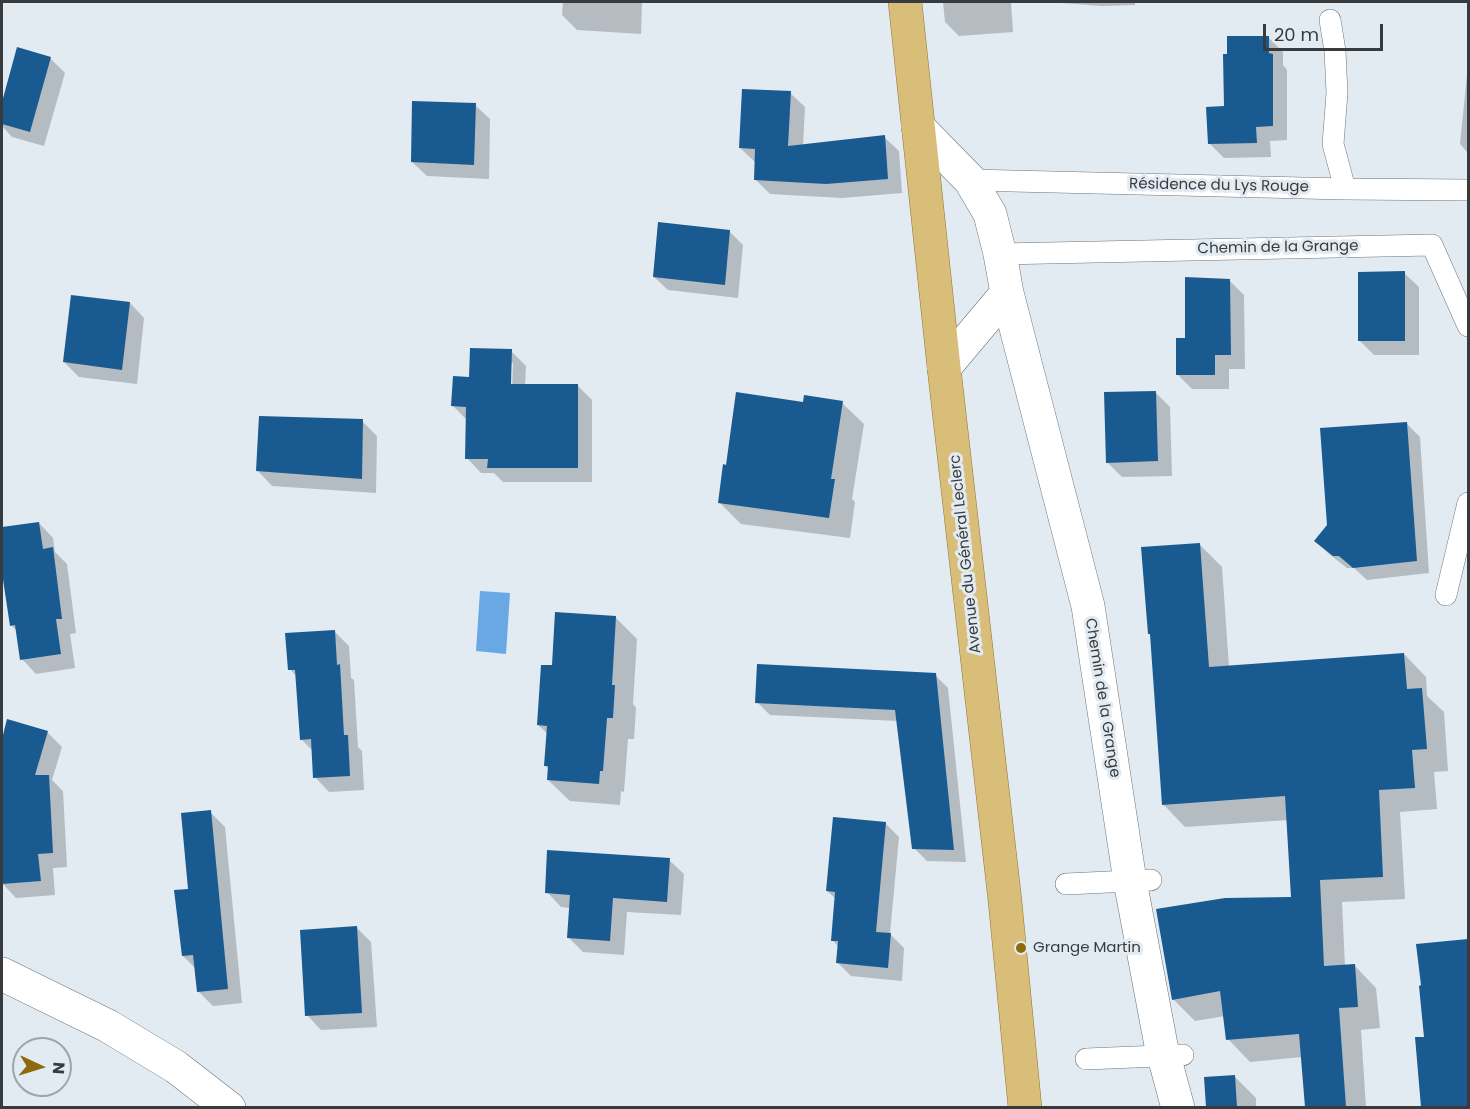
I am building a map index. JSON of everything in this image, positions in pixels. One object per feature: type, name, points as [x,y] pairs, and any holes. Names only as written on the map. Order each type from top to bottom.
[{"type":"main road","name":"Avenue du Général Leclerc","points":[[905,2],[1005,901],[1025,1107]]},
{"type":"street","name":"Chemin de la Grange","points":[[918,127],[970,180],[990,214],[1007,293],[1088,606],[1141,881],[1157,1023],[1174,1055],[1178,1107]]},
{"type":"street","points":[[944,368],[1007,293]]},
{"type":"street","points":[[2,974],[108,1026],[176,1067],[229,1107]]},
{"type":"lane","points":[[1330,20],[1335,51],[1337,93],[1334,144],[1345,189]]},
{"type":"lane","name":"Résidence du Lys Rouge","points":[[970,180],[1468,190]]},
{"type":"lane","name":"Chemin de la Grange","points":[[1000,254],[1432,245],[1468,326]]},
{"type":"lane","points":[[1446,595],[1468,503]]},
{"type":"lane","points":[[1066,884],[1141,881]]},
{"type":"lane","points":[[1086,1059],[1174,1055]]},
{"type":"water","points":[[480,591],[510,593],[506,654],[476,651]]},
{"type":"building","points":[[1227,36],[1269,36],[1269,53],[1273,54],[1273,126],[1256,127],[1257,143],[1208,144],[1206,107],[1224,106],[1223,54],[1227,54]]},
{"type":"building","points":[[17,47],[51,57],[30,132],[2,124],[2,102]]},
{"type":"building","points":[[742,89],[791,91],[788,146],[885,135],[888,179],[826,184],[754,180],[755,149],[739,148]]},
{"type":"building","points":[[412,101],[476,103],[474,165],[411,162]]},
{"type":"building","points":[[658,222],[730,230],[725,285],[653,277]]},
{"type":"building","points":[[1405,271],[1405,341],[1358,341],[1358,272]]},
{"type":"building","points":[[1185,277],[1230,279],[1231,355],[1215,355],[1215,375],[1176,375],[1176,338],[1185,338]]},
{"type":"building","points":[[71,295],[130,302],[122,370],[63,362]]},
{"type":"building","points":[[470,348],[512,349],[511,384],[578,384],[578,468],[487,468],[488,459],[465,459],[466,407],[451,406],[453,376],[469,377]]},
{"type":"building","points":[[1156,391],[1158,461],[1106,463],[1104,392]]},
{"type":"building","points":[[736,392],[803,402],[804,395],[843,401],[831,479],[835,479],[829,518],[718,503],[723,464],[726,465]]},
{"type":"building","points":[[259,416],[363,419],[362,479],[256,471]]},
{"type":"building","points":[[1407,422],[1417,561],[1353,568],[1339,556],[1333,556],[1314,541],[1327,525],[1320,428]]},
{"type":"building","points":[[39,522],[43,549],[53,547],[62,619],[56,619],[61,654],[20,660],[15,625],[10,626],[2,573],[2,527]]},
{"type":"building","points":[[1200,543],[1209,667],[1404,653],[1407,689],[1422,688],[1427,749],[1412,750],[1415,788],[1379,790],[1383,877],[1320,880],[1324,966],[1355,964],[1358,1007],[1339,1008],[1346,1107],[1305,1107],[1299,1034],[1226,1040],[1220,991],[1172,1000],[1156,909],[1225,898],[1291,897],[1285,796],[1162,805],[1150,634],[1148,634],[1141,547]]},
{"type":"building","points":[[555,612],[616,616],[612,685],[615,685],[613,718],[607,718],[603,771],[600,771],[599,784],[547,780],[548,766],[544,766],[547,726],[537,725],[541,665],[552,665]]},
{"type":"building","points":[[335,630],[337,665],[340,664],[344,735],[348,735],[350,776],[313,778],[311,739],[300,740],[295,670],[288,670],[285,633]]},
{"type":"building","points":[[757,664],[936,673],[954,850],[912,849],[895,710],[755,703]]},
{"type":"building","points":[[7,719],[48,731],[35,775],[49,775],[53,853],[38,854],[41,881],[2,884],[2,739]]},
{"type":"building","points":[[211,810],[228,989],[197,992],[193,955],[182,956],[174,890],[188,889],[181,813]]},
{"type":"building","points":[[833,817],[886,822],[876,932],[891,933],[888,968],[836,963],[838,941],[831,941],[835,892],[826,891]]},
{"type":"building","points":[[547,850],[670,858],[667,902],[613,898],[610,941],[567,938],[570,895],[545,893]]},
{"type":"building","points":[[357,926],[362,1013],[305,1016],[300,930]]},
{"type":"building","points":[[1468,939],[1468,1107],[1421,1107],[1415,1037],[1424,1037],[1416,944]]},
{"type":"building","points":[[1235,1075],[1237,1107],[1206,1107],[1204,1077]]},
{"type":"place","name":"Grange Martin","points":[[1021,948]]}]
